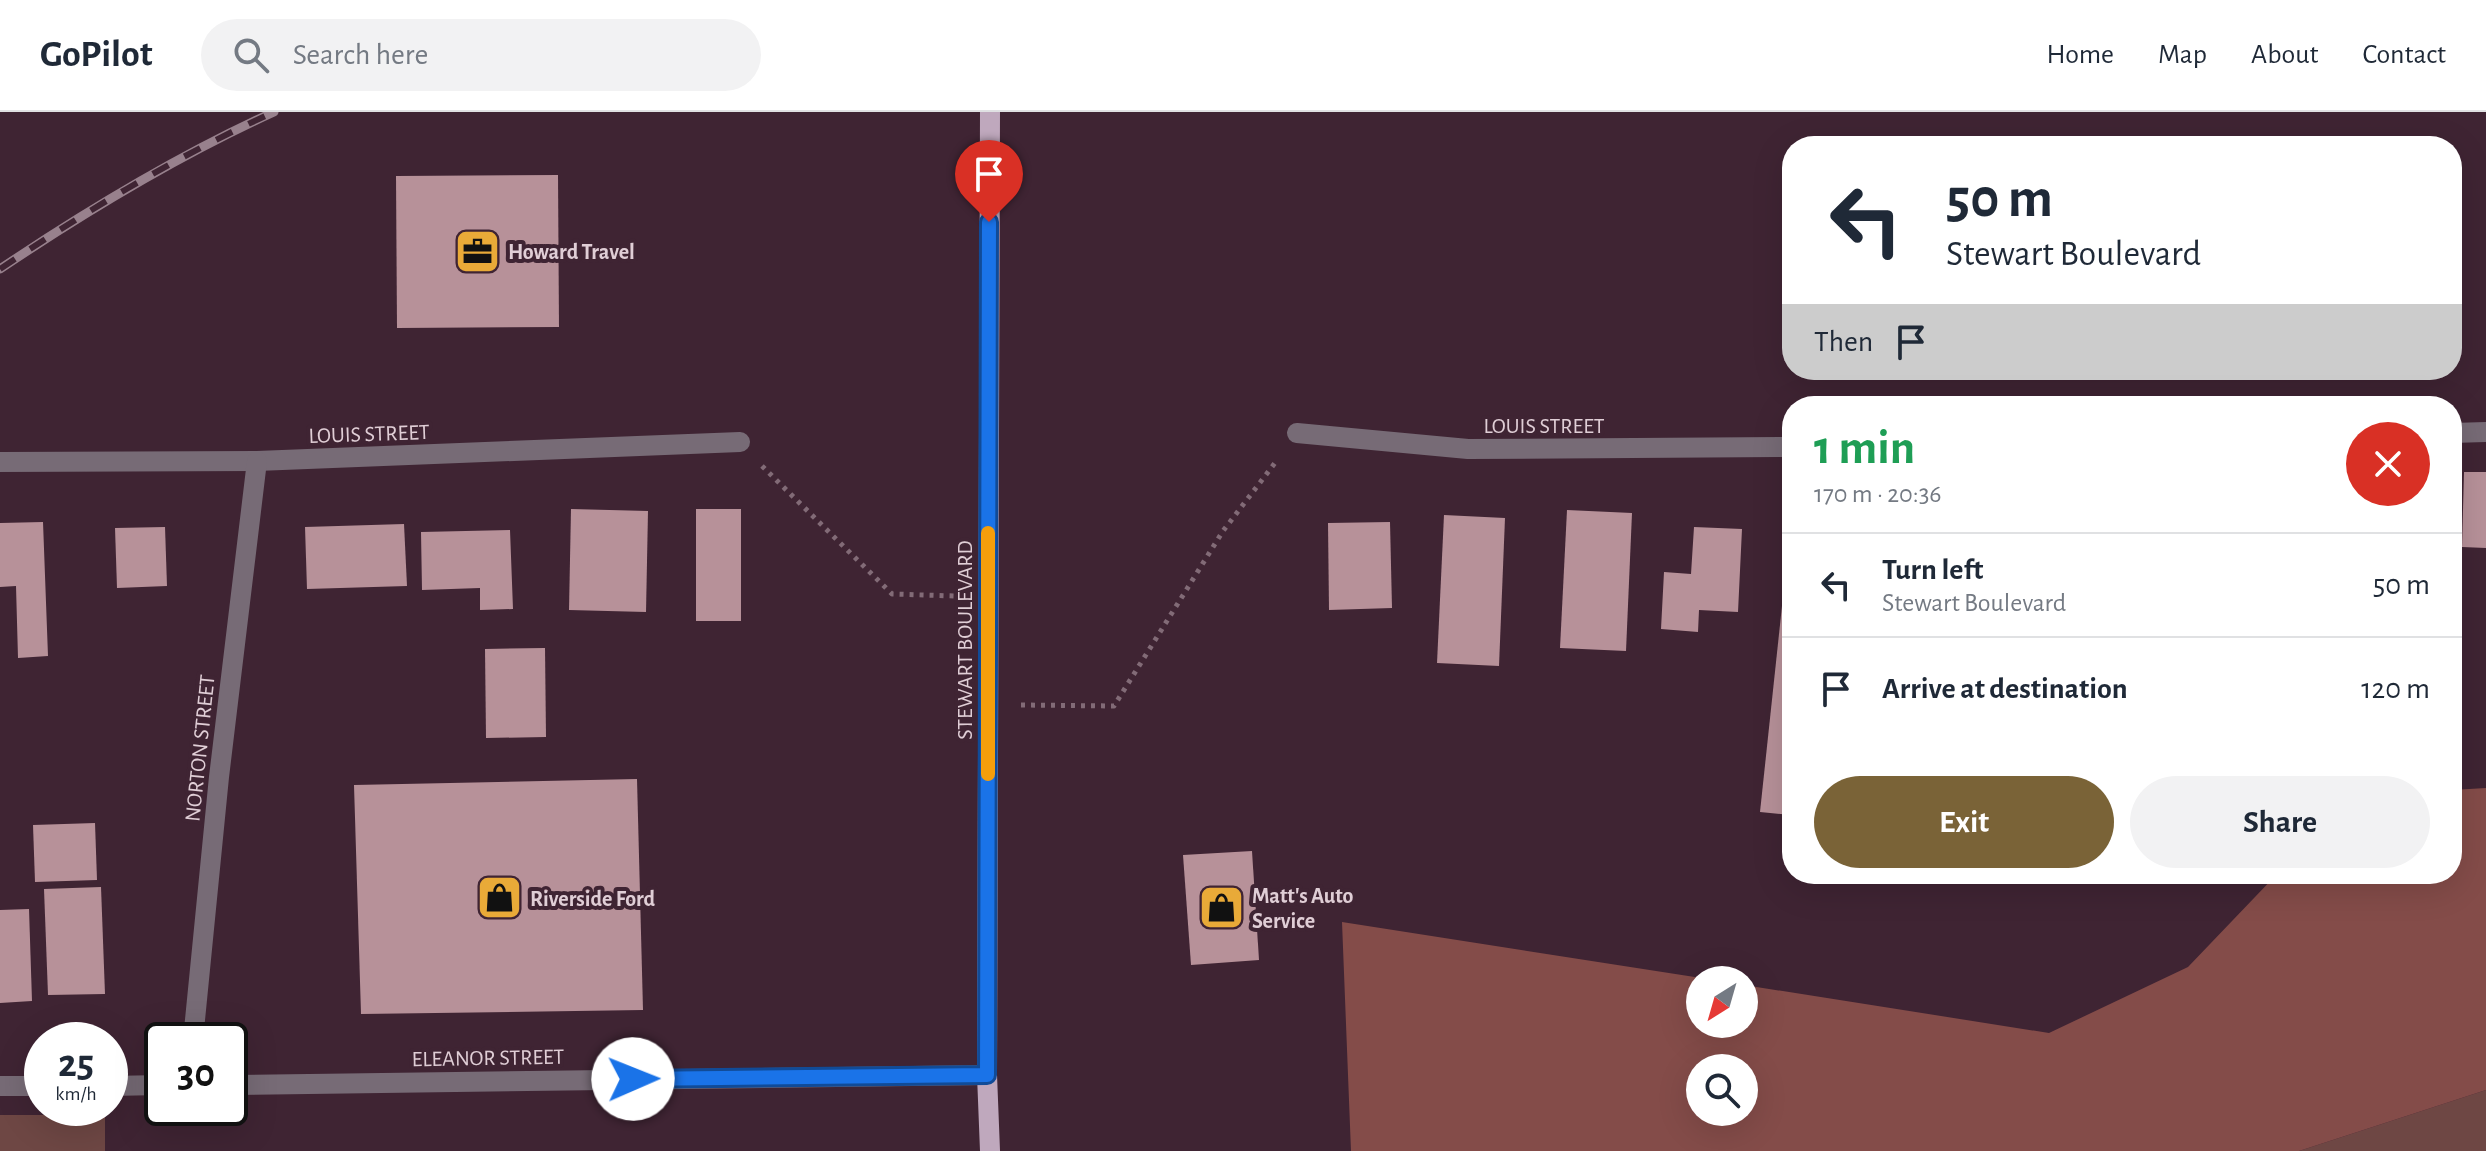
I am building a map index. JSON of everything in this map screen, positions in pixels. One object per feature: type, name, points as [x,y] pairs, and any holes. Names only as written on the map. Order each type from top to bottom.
[{"type":"main road","name":"STEWART BOULEVARD","points":[[990,120],[987,1075],[990,1151]]},
{"type":"street","points":[[2462,433],[2486,432]]},
{"type":"street","name":"LOUIS STREET","points":[[1297,433],[1468,449],[1782,447]]},
{"type":"street","name":"LOUIS STREET","points":[[0,462],[257,461],[740,442]]},
{"type":"street","name":"NORTON STREET","points":[[195,1022],[219,777],[257,461]]},
{"type":"street","name":"ELEANOR STREET","points":[[248,1085],[987,1075]]},
{"type":"street","points":[[0,1086],[24,1086]]},
{"type":"path","points":[[988,705],[1114,706],[1223,531],[1297,433]]},
{"type":"path","points":[[740,442],[787,493],[892,594],[988,597]]},
{"type":"shaded area","points":[[2486,788],[2486,1090],[2299,1151],[1351,1151],[1342,922],[1686,976],[1686,1038],[1758,1038],[1758,987],[2049,1033],[2188,967],[2267,884],[2462,884],[2462,789]]},
{"type":"shaded area","points":[[2486,1090],[2486,1151],[2299,1151]]},
{"type":"shaded area","points":[[0,1115],[24,1115],[24,1126],[105,1126],[105,1151],[0,1151]]},
{"type":"building","name":"Howard Travel","points":[[558,175],[559,327],[397,328],[396,176]]},
{"type":"building","points":[[2464,472],[2486,472],[2486,548],[2462,547]]},
{"type":"building","points":[[571,509],[648,511],[646,612],[569,610]]},
{"type":"building","points":[[696,509],[741,509],[741,621],[696,621]]},
{"type":"building","points":[[1567,510],[1632,513],[1626,651],[1560,648]]},
{"type":"building","points":[[1444,515],[1505,518],[1499,666],[1437,663]]},
{"type":"building","points":[[43,522],[48,656],[18,658],[16,586],[0,587],[0,523]]},
{"type":"building","points":[[1390,522],[1392,608],[1329,610],[1328,523]]},
{"type":"building","points":[[404,524],[407,586],[307,589],[305,527]]},
{"type":"building","points":[[165,527],[167,586],[117,588],[115,528]]},
{"type":"building","points":[[1694,527],[1742,529],[1738,612],[1699,610],[1698,632],[1661,629],[1664,572],[1691,574]]},
{"type":"building","points":[[510,530],[513,609],[480,610],[480,588],[422,590],[421,532]]},
{"type":"building","points":[[1782,606],[1782,814],[1760,812]]},
{"type":"building","points":[[545,648],[546,737],[486,738],[485,649]]},
{"type":"building","name":"Riverside Ford","points":[[637,779],[643,1010],[361,1014],[354,785]]},
{"type":"building","points":[[95,823],[97,880],[35,882],[33,825]]},
{"type":"building","name":"Matt's Auto Service","points":[[1252,851],[1259,960],[1191,965],[1183,855]]},
{"type":"building","points":[[101,887],[105,994],[48,995],[44,889]]},
{"type":"building","points":[[29,909],[32,1001],[0,1003],[0,910]]},
{"type":"railway","points":[[0,269],[134,185],[274,112]]},
{"type":"slow traffic","points":[[988,533],[988,774]]},
{"type":"place","name":"Howard Travel","points":[[477,251]]},
{"type":"place","name":"Riverside Ford","points":[[499,898]]},
{"type":"place","name":"Matt's Auto Service","points":[[1221,908]]},
{"type":"route","points":[[633,1079],[987,1075],[989,222]]}]
